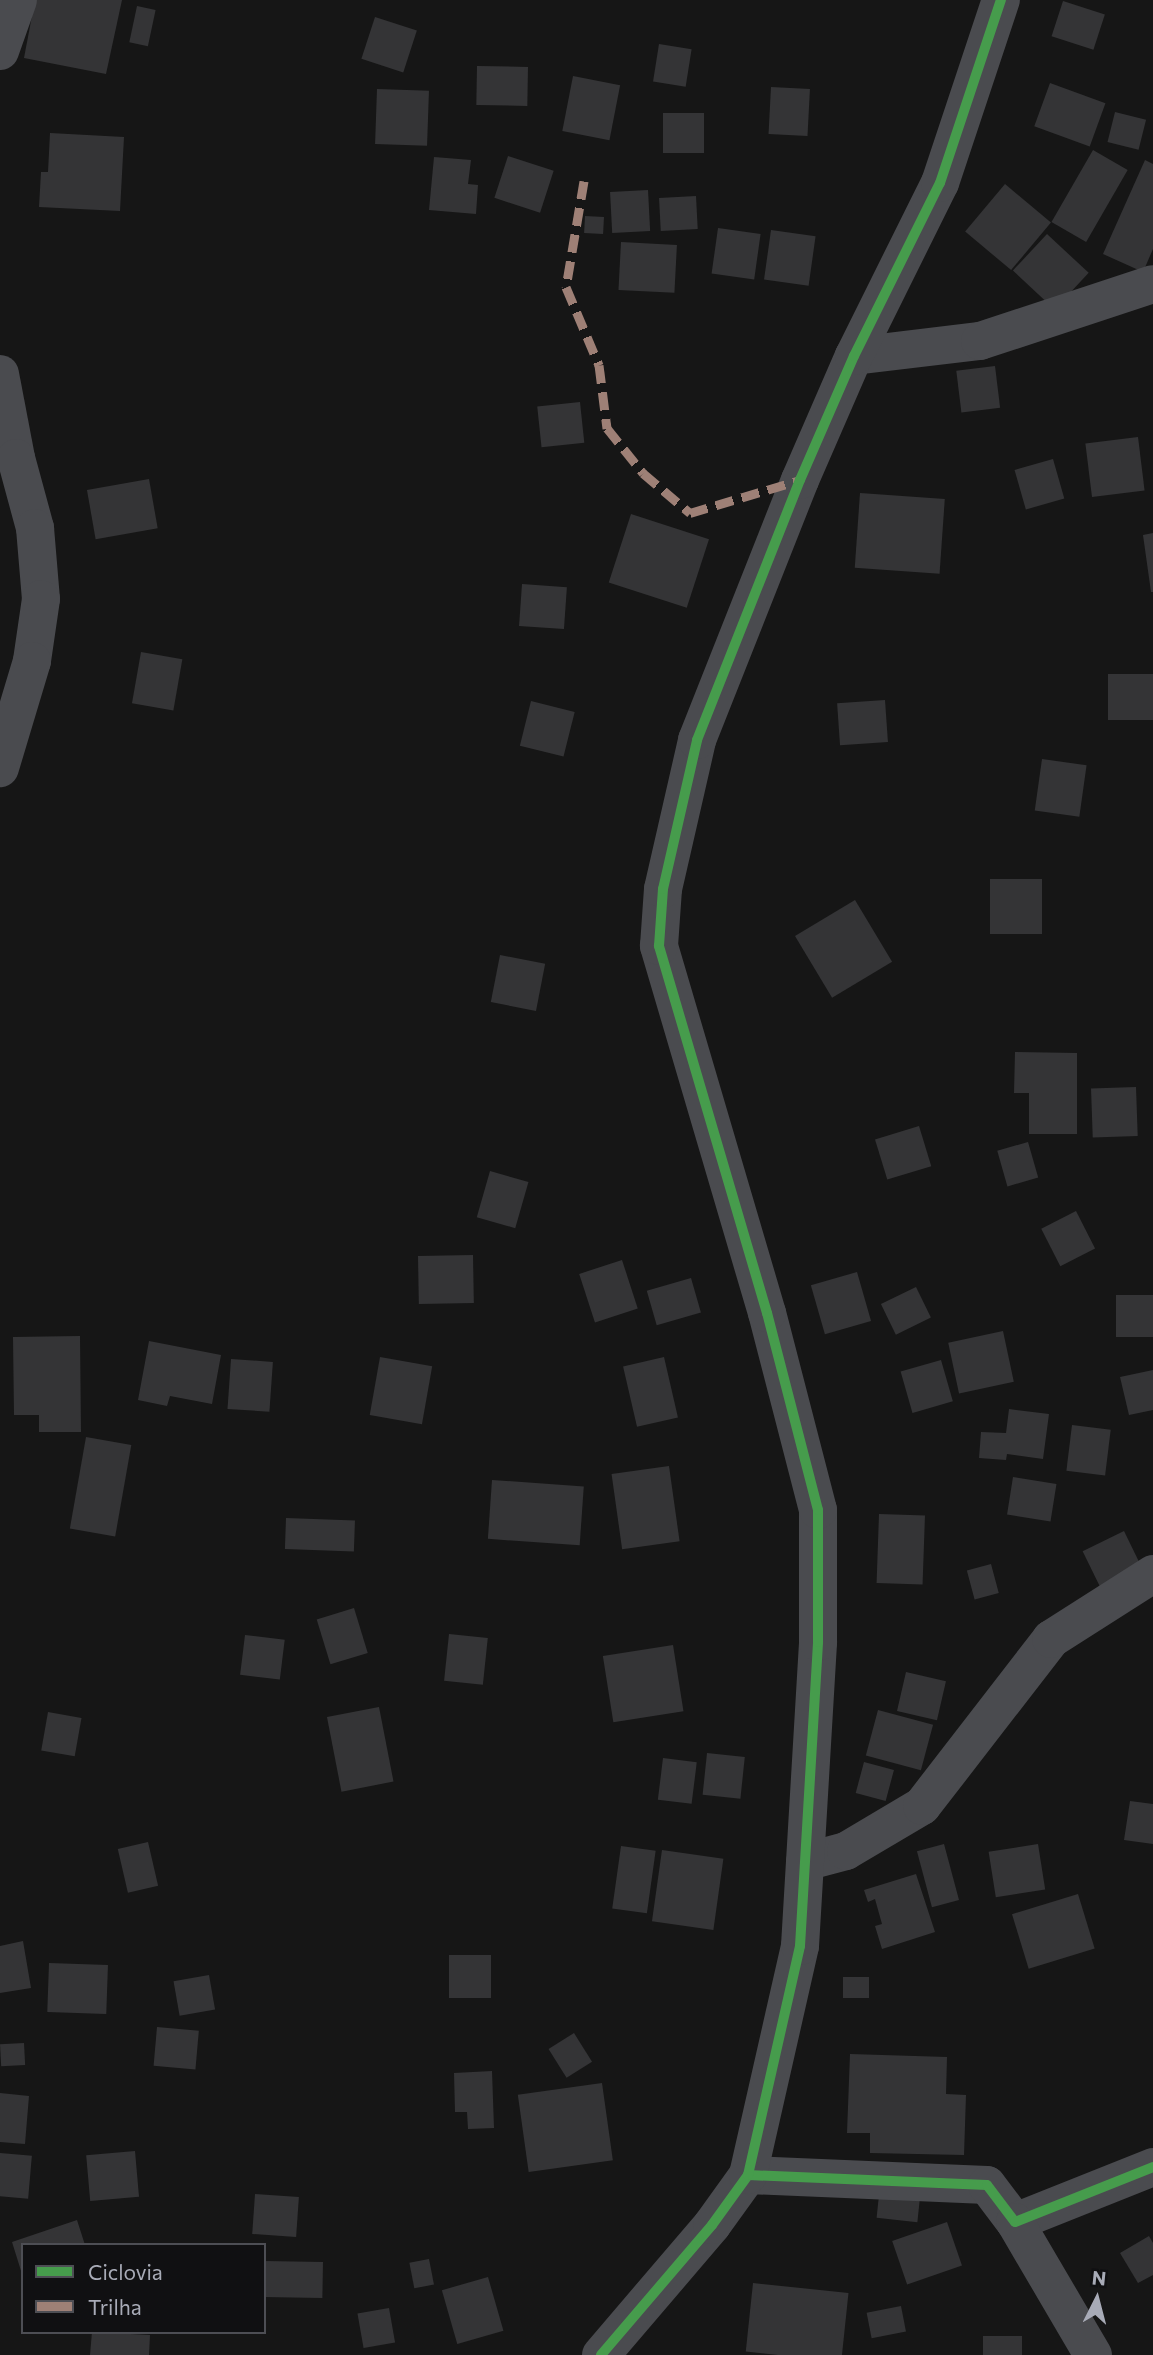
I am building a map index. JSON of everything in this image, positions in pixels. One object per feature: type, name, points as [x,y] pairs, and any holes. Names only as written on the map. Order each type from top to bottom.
[{"type":"street","points":[[0,51],[18,0]]},
{"type":"street","points":[[601,2355],[712,2225],[748,2175],[800,1947],[818,1642],[818,1510],[767,1313],[659,946],[663,889],[697,740],[800,480],[854,356],[940,183],[1001,0]]},
{"type":"street","points":[[854,356],[980,341],[1153,284]]},
{"type":"street","points":[[0,374],[16,458],[35,528],[41,599],[32,661],[0,768]]},
{"type":"street","points":[[804,1862],[846,1852],[922,1805],[1051,1639],[1153,1574]]},
{"type":"street","points":[[1015,2222],[1153,2167]]},
{"type":"street","points":[[748,2175],[987,2185],[1015,2222],[1093,2355]]},
{"type":"building","points":[[35,0],[122,0],[106,74],[24,58]]},
{"type":"building","points":[[1063,1],[1105,15],[1093,50],[1052,36]]},
{"type":"building","points":[[137,6],[156,10],[148,46],[129,42]]},
{"type":"building","points":[[375,17],[417,31],[403,72],[361,59]]},
{"type":"building","points":[[659,44],[692,49],[686,87],[653,82]]},
{"type":"building","points":[[477,66],[528,67],[527,106],[476,105]]},
{"type":"building","points":[[573,76],[620,85],[609,140],[562,131]]},
{"type":"building","points":[[1050,83],[1105,103],[1090,146],[1034,126]]},
{"type":"building","points":[[771,87],[810,89],[807,136],[769,134]]},
{"type":"building","points":[[377,89],[429,91],[427,146],[375,144]]},
{"type":"building","points":[[1115,112],[1146,120],[1139,150],[1108,142]]},
{"type":"building","points":[[663,113],[704,113],[704,153],[663,153]]},
{"type":"building","points":[[50,133],[124,137],[120,211],[39,207],[41,172],[48,172]]},
{"type":"building","points":[[1093,150],[1128,170],[1086,242],[1052,222]]},
{"type":"building","points":[[508,156],[554,171],[540,213],[494,198]]},
{"type":"building","points":[[434,157],[471,160],[468,184],[478,185],[476,214],[429,210]]},
{"type":"building","points":[[1145,160],[1153,164],[1153,249],[1143,272],[1103,254]]},
{"type":"building","points":[[1005,184],[1051,223],[1011,270],[965,231]]},
{"type":"building","points":[[648,190],[650,231],[612,233],[610,192]]},
{"type":"building","points":[[696,196],[698,229],[661,231],[659,198]]},
{"type":"building","points":[[585,216],[604,217],[603,234],[584,233]]},
{"type":"building","points":[[718,228],[761,234],[754,280],[712,274]]},
{"type":"building","points":[[771,230],[816,236],[809,286],[764,280]]},
{"type":"building","points":[[1047,234],[1089,273],[1055,309],[1013,271]]},
{"type":"building","points":[[621,242],[677,245],[674,293],[618,290]]},
{"type":"building","points":[[995,366],[1000,408],[961,412],[956,371]]},
{"type":"building","points":[[580,402],[584,443],[542,447],[537,406]]},
{"type":"building","points":[[1138,437],[1145,491],[1092,497],[1085,443]]},
{"type":"building","points":[[1053,459],[1064,498],[1026,509],[1015,470]]},
{"type":"building","points":[[149,479],[158,528],[96,539],[87,490]]},
{"type":"building","points":[[860,493],[945,499],[940,574],[855,568]]},
{"type":"building","points":[[631,514],[709,539],[687,608],[609,582]]},
{"type":"building","points":[[1153,533],[1153,592],[1151,592],[1143,535]]},
{"type":"building","points":[[522,584],[567,587],[564,629],[519,626]]},
{"type":"building","points":[[141,652],[182,659],[173,711],[132,703]]},
{"type":"building","points":[[1108,674],[1153,674],[1153,720],[1108,720]]},
{"type":"building","points":[[885,700],[888,742],[840,745],[837,703]]},
{"type":"building","points":[[531,701],[575,712],[564,757],[520,746]]},
{"type":"building","points":[[1042,759],[1087,765],[1079,817],[1035,810]]},
{"type":"building","points":[[990,879],[1042,879],[1042,934],[990,934]]},
{"type":"building","points":[[855,900],[892,962],[832,998],[795,936]]},
{"type":"building","points":[[500,955],[545,964],[536,1011],[491,1002]]},
{"type":"building","points":[[1015,1052],[1077,1053],[1077,1134],[1029,1134],[1029,1093],[1014,1093]]},
{"type":"building","points":[[1136,1087],[1138,1136],[1093,1138],[1091,1089]]},
{"type":"building","points":[[919,1126],[931,1166],[887,1180],[875,1139]]},
{"type":"building","points":[[1028,1142],[1038,1178],[1007,1186],[997,1151]]},
{"type":"building","points":[[490,1171],[528,1182],[515,1228],[477,1217]]},
{"type":"building","points":[[1076,1211],[1095,1248],[1060,1266],[1041,1229]]},
{"type":"building","points":[[473,1255],[474,1303],[419,1304],[418,1256]]},
{"type":"building","points":[[622,1260],[638,1309],[595,1322],[579,1274]]},
{"type":"building","points":[[857,1272],[871,1321],[825,1334],[811,1285]]},
{"type":"building","points":[[691,1278],[701,1313],[657,1325],[647,1291]]},
{"type":"building","points":[[916,1287],[931,1318],[896,1335],[881,1304]]},
{"type":"building","points":[[1116,1295],[1153,1295],[1153,1337],[1116,1337]]},
{"type":"building","points":[[1003,1331],[1014,1382],[959,1394],[948,1343]]},
{"type":"building","points":[[80,1336],[81,1432],[39,1432],[39,1415],[14,1415],[13,1337]]},
{"type":"building","points":[[149,1341],[221,1355],[212,1404],[170,1396],[167,1406],[138,1400]]},
{"type":"building","points":[[380,1357],[432,1366],[422,1424],[370,1415]]},
{"type":"building","points":[[664,1357],[678,1417],[637,1427],[623,1366]]},
{"type":"building","points":[[231,1359],[273,1362],[269,1412],[228,1409]]},
{"type":"building","points":[[941,1360],[953,1401],[912,1413],[901,1372]]},
{"type":"building","points":[[1153,1370],[1153,1410],[1129,1415],[1120,1377]]},
{"type":"building","points":[[1009,1409],[1049,1414],[1043,1459],[1007,1454],[1006,1460],[979,1458],[981,1432],[1006,1433]]},
{"type":"building","points":[[1072,1425],[1111,1430],[1105,1475],[1066,1471]]},
{"type":"building","points":[[86,1437],[131,1445],[115,1537],[70,1529]]},
{"type":"building","points":[[669,1466],[680,1541],[622,1549],[612,1474]]},
{"type":"building","points":[[1013,1477],[1056,1484],[1051,1521],[1007,1515]]},
{"type":"building","points":[[492,1480],[584,1486],[580,1545],[488,1539]]},
{"type":"building","points":[[879,1514],[925,1516],[923,1585],[877,1583]]},
{"type":"building","points":[[286,1518],[355,1520],[354,1551],[285,1549]]},
{"type":"building","points":[[1124,1531],[1143,1570],[1102,1590],[1083,1551]]},
{"type":"building","points":[[991,1564],[999,1593],[975,1599],[967,1570]]},
{"type":"building","points":[[354,1608],[368,1653],[330,1664],[317,1619]]},
{"type":"building","points":[[449,1634],[488,1638],[483,1685],[444,1681]]},
{"type":"building","points":[[245,1635],[285,1640],[280,1680],[240,1675]]},
{"type":"building","points":[[673,1645],[683,1711],[613,1722],[603,1656]]},
{"type":"building","points":[[906,1672],[946,1681],[937,1720],[897,1711]]},
{"type":"building","points":[[379,1707],[394,1782],[341,1792],[327,1717]]},
{"type":"building","points":[[878,1710],[933,1725],[921,1770],[866,1755]]},
{"type":"building","points":[[48,1712],[81,1718],[75,1756],[41,1750]]},
{"type":"building","points":[[707,1753],[745,1757],[740,1799],[703,1795]]},
{"type":"building","points":[[663,1758],[697,1762],[692,1804],[658,1800]]},
{"type":"building","points":[[864,1762],[894,1770],[886,1801],[856,1793]]},
{"type":"building","points":[[1130,1801],[1153,1804],[1153,1844],[1124,1840]]},
{"type":"building","points":[[148,1842],[158,1886],[128,1893],[118,1849]]},
{"type":"building","points":[[944,1844],[959,1900],[932,1907],[917,1851]]},
{"type":"building","points":[[1038,1844],[1045,1889],[996,1897],[989,1852]]},
{"type":"building","points":[[621,1846],[656,1851],[647,1913],[612,1908]]},
{"type":"building","points":[[662,1850],[723,1859],[713,1930],[652,1921]]},
{"type":"building","points":[[916,1874],[935,1932],[882,1949],[875,1926],[882,1924],[875,1899],[868,1902],[864,1890]]},
{"type":"building","points":[[1078,1894],[1095,1949],[1029,1969],[1012,1914]]},
{"type":"building","points":[[23,1941],[31,1988],[0,1993],[0,1946]]},
{"type":"building","points":[[449,1955],[491,1955],[491,1998],[449,1998]]},
{"type":"building","points":[[49,1963],[108,1965],[106,2014],[47,2012]]},
{"type":"building","points":[[209,1975],[215,2009],[180,2016],[174,1981]]},
{"type":"building","points":[[843,1977],[869,1977],[869,1998],[843,1998]]},
{"type":"building","points":[[157,2027],[199,2031],[195,2070],[154,2066]]},
{"type":"building","points":[[574,2033],[592,2062],[567,2078],[549,2049]]},
{"type":"building","points":[[24,2043],[25,2065],[1,2066],[0,2044]]},
{"type":"building","points":[[850,2054],[947,2057],[946,2094],[966,2095],[964,2155],[870,2153],[870,2133],[847,2133]]},
{"type":"building","points":[[492,2071],[494,2128],[468,2129],[467,2112],[455,2112],[454,2073]]},
{"type":"building","points":[[602,2083],[613,2160],[529,2172],[518,2095]]},
{"type":"building","points":[[0,2093],[29,2096],[25,2144],[0,2142]]},
{"type":"building","points":[[135,2151],[139,2197],[90,2201],[86,2155]]},
{"type":"building","points":[[0,2153],[32,2156],[28,2199],[0,2196]]},
{"type":"building","points":[[255,2194],[299,2197],[296,2237],[252,2234]]},
{"type":"building","points":[[879,2195],[920,2199],[917,2222],[877,2218]]},
{"type":"building","points":[[77,2220],[84,2243],[21,2243],[21,2271],[12,2242]]},
{"type":"building","points":[[947,2222],[962,2265],[907,2284],[892,2241]]},
{"type":"building","points":[[1149,2236],[1153,2243],[1153,2275],[1138,2283],[1120,2253]]},
{"type":"building","points":[[429,2259],[434,2285],[414,2288],[409,2263]]},
{"type":"building","points":[[266,2261],[323,2262],[322,2298],[266,2297]]},
{"type":"building","points":[[488,2277],[503,2331],[457,2344],[442,2290]]},
{"type":"building","points":[[753,2283],[848,2293],[842,2355],[778,2355],[746,2352]]},
{"type":"building","points":[[901,2306],[906,2332],[872,2338],[867,2313]]},
{"type":"building","points":[[389,2308],[395,2342],[364,2348],[357,2314]]},
{"type":"building","points":[[92,2334],[150,2335],[149,2355],[90,2355]]},
{"type":"building","points":[[983,2336],[1022,2336],[1022,2355],[983,2355]]},
{"type":"marked path","points":[[584,181],[566,287],[599,365],[607,428],[643,473],[690,513],[800,480]]},
{"type":"cycle path","points":[[601,2355],[712,2225],[748,2175],[800,1946],[818,1642],[818,1510],[767,1313],[659,946],[663,889],[697,740],[800,480],[854,356],[940,183],[1001,0]]},
{"type":"cycle path","points":[[748,2175],[987,2185],[1015,2222],[1153,2167]]}]
